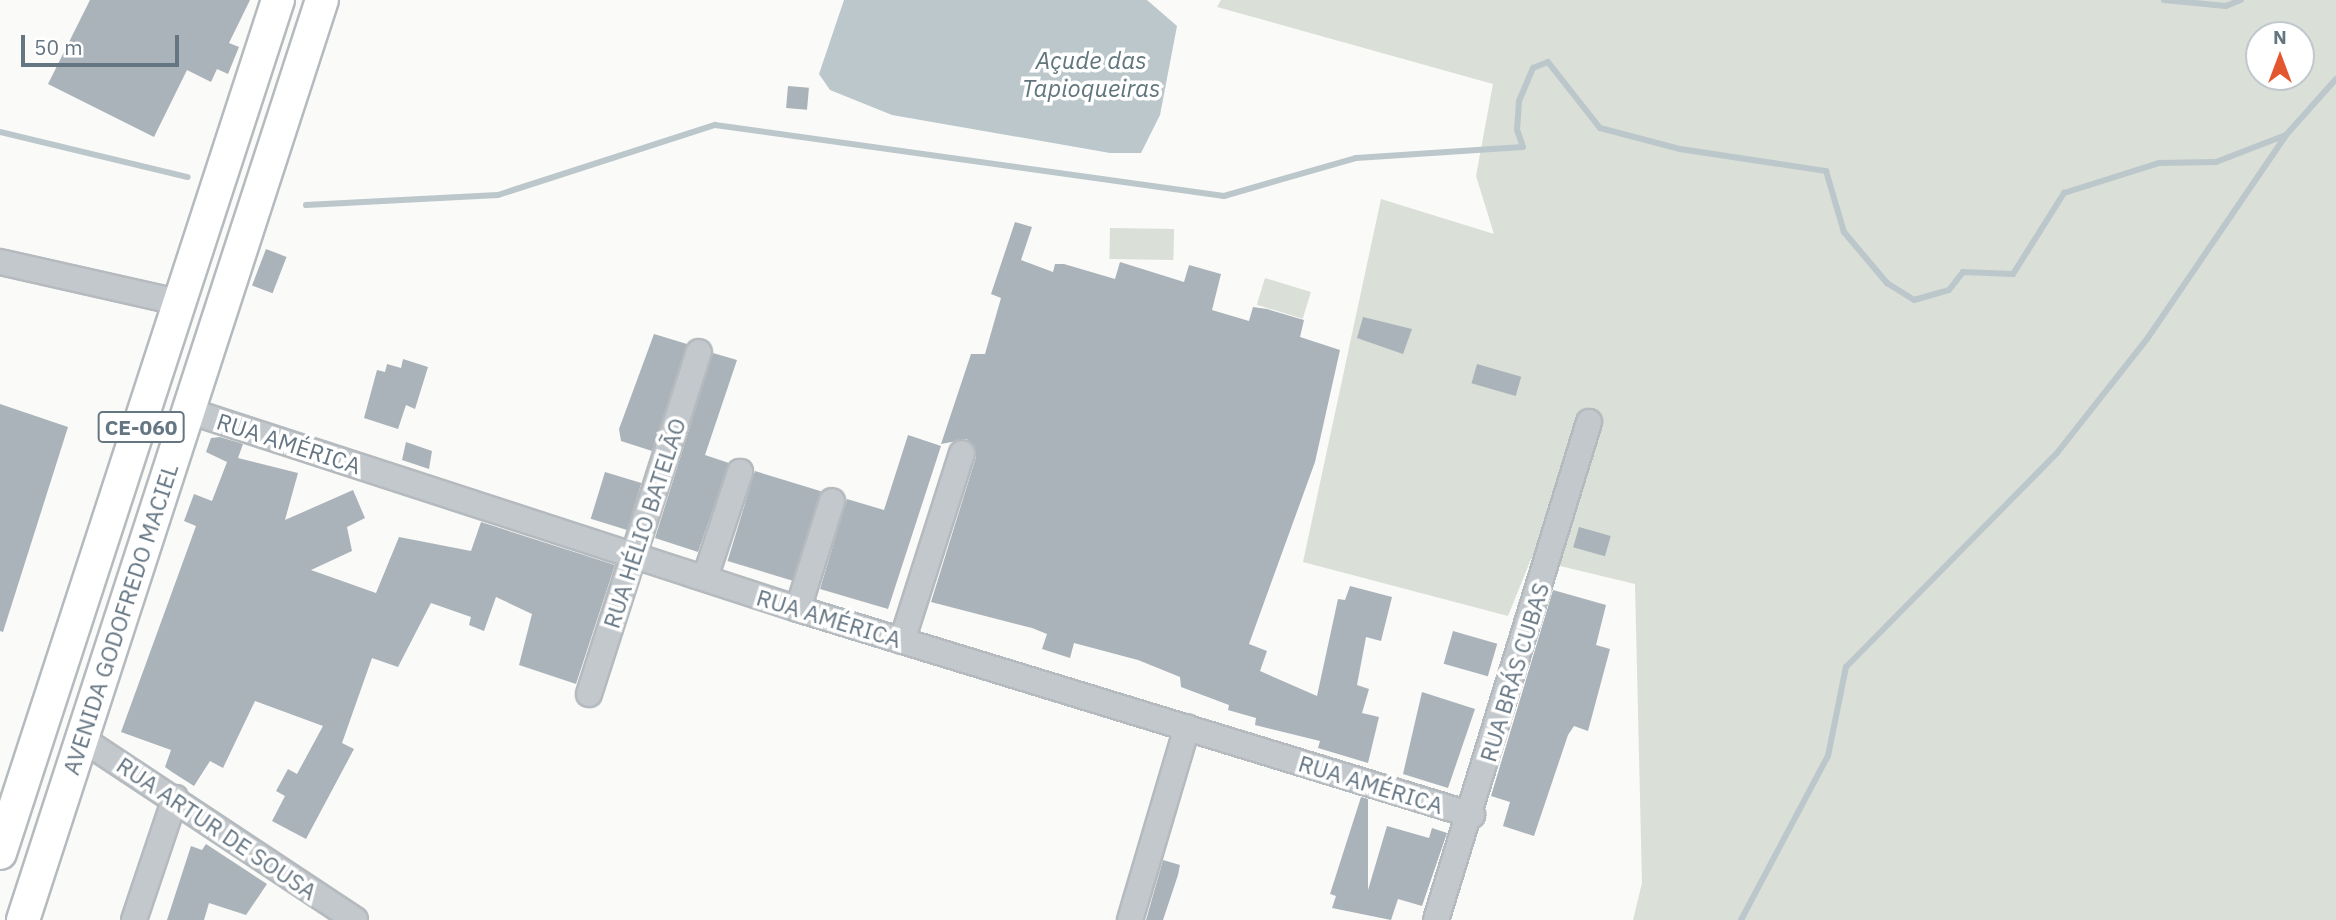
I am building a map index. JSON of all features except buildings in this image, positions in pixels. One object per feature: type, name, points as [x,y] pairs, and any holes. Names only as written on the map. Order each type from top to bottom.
[{"type":"main road","name":"AVENIDA GODOFREDO MACIEL","points":[[1,847],[182,303],[278,0]]},
{"type":"main road","name":"AVENIDA GODOFREDO MACIEL","points":[[23,920],[79,737],[189,411],[322,0]]},
{"type":"street","points":[[0,262],[182,303]]},
{"type":"street","name":"RUA HÉLIO BATELÃO","points":[[589,694],[699,352]]},
{"type":"street","name":"RUA AMÉRICA","points":[[189,411],[798,609],[1472,815]]},
{"type":"street","name":"RUA BRÁS CUBAS","points":[[1436,920],[1472,815],[1589,422]]},
{"type":"street","points":[[902,641],[962,453]]},
{"type":"street","points":[[705,578],[740,472]]},
{"type":"street","points":[[798,609],[832,501]]},
{"type":"street","points":[[1130,920],[1187,727]]},
{"type":"street","name":"RUA ARTUR DE SOUSA","points":[[79,737],[175,798],[355,920]]},
{"type":"street","points":[[134,920],[175,798]]},
{"type":"shaded area","points":[[1221,0],[2336,0],[2336,920],[1633,920],[1642,883],[1635,584],[1531,559],[1508,616],[1303,562],[1381,199],[1494,234],[1476,176],[1493,84],[1217,7]]},
{"type":"shaded area","points":[[1110,228],[1174,229],[1173,260],[1109,259]]},
{"type":"shaded area","points":[[1265,278],[1311,292],[1303,319],[1257,305]]},
{"type":"water","name":"Açude das Tapioqueiras","points":[[844,0],[1147,0],[1177,26],[1160,115],[1141,153],[1110,153],[892,115],[830,90],[819,74]]},
{"type":"waterway","points":[[2164,0],[2226,6],[2241,0]]},
{"type":"waterway","points":[[306,205],[498,195],[715,125],[1224,196],[1356,158],[1523,147],[1517,130],[1519,101],[1533,68],[1548,62],[1600,128],[1680,149],[1826,171],[1844,232],[1887,283],[1914,300],[1949,290],[1963,272],[2013,274],[2064,193],[2159,163],[2216,162],[2286,135]]},
{"type":"waterway","points":[[1741,920],[1828,756],[1846,667],[2057,453],[2147,339],[2286,135],[2336,79]]},
{"type":"waterway","points":[[0,132],[188,177]]}]
